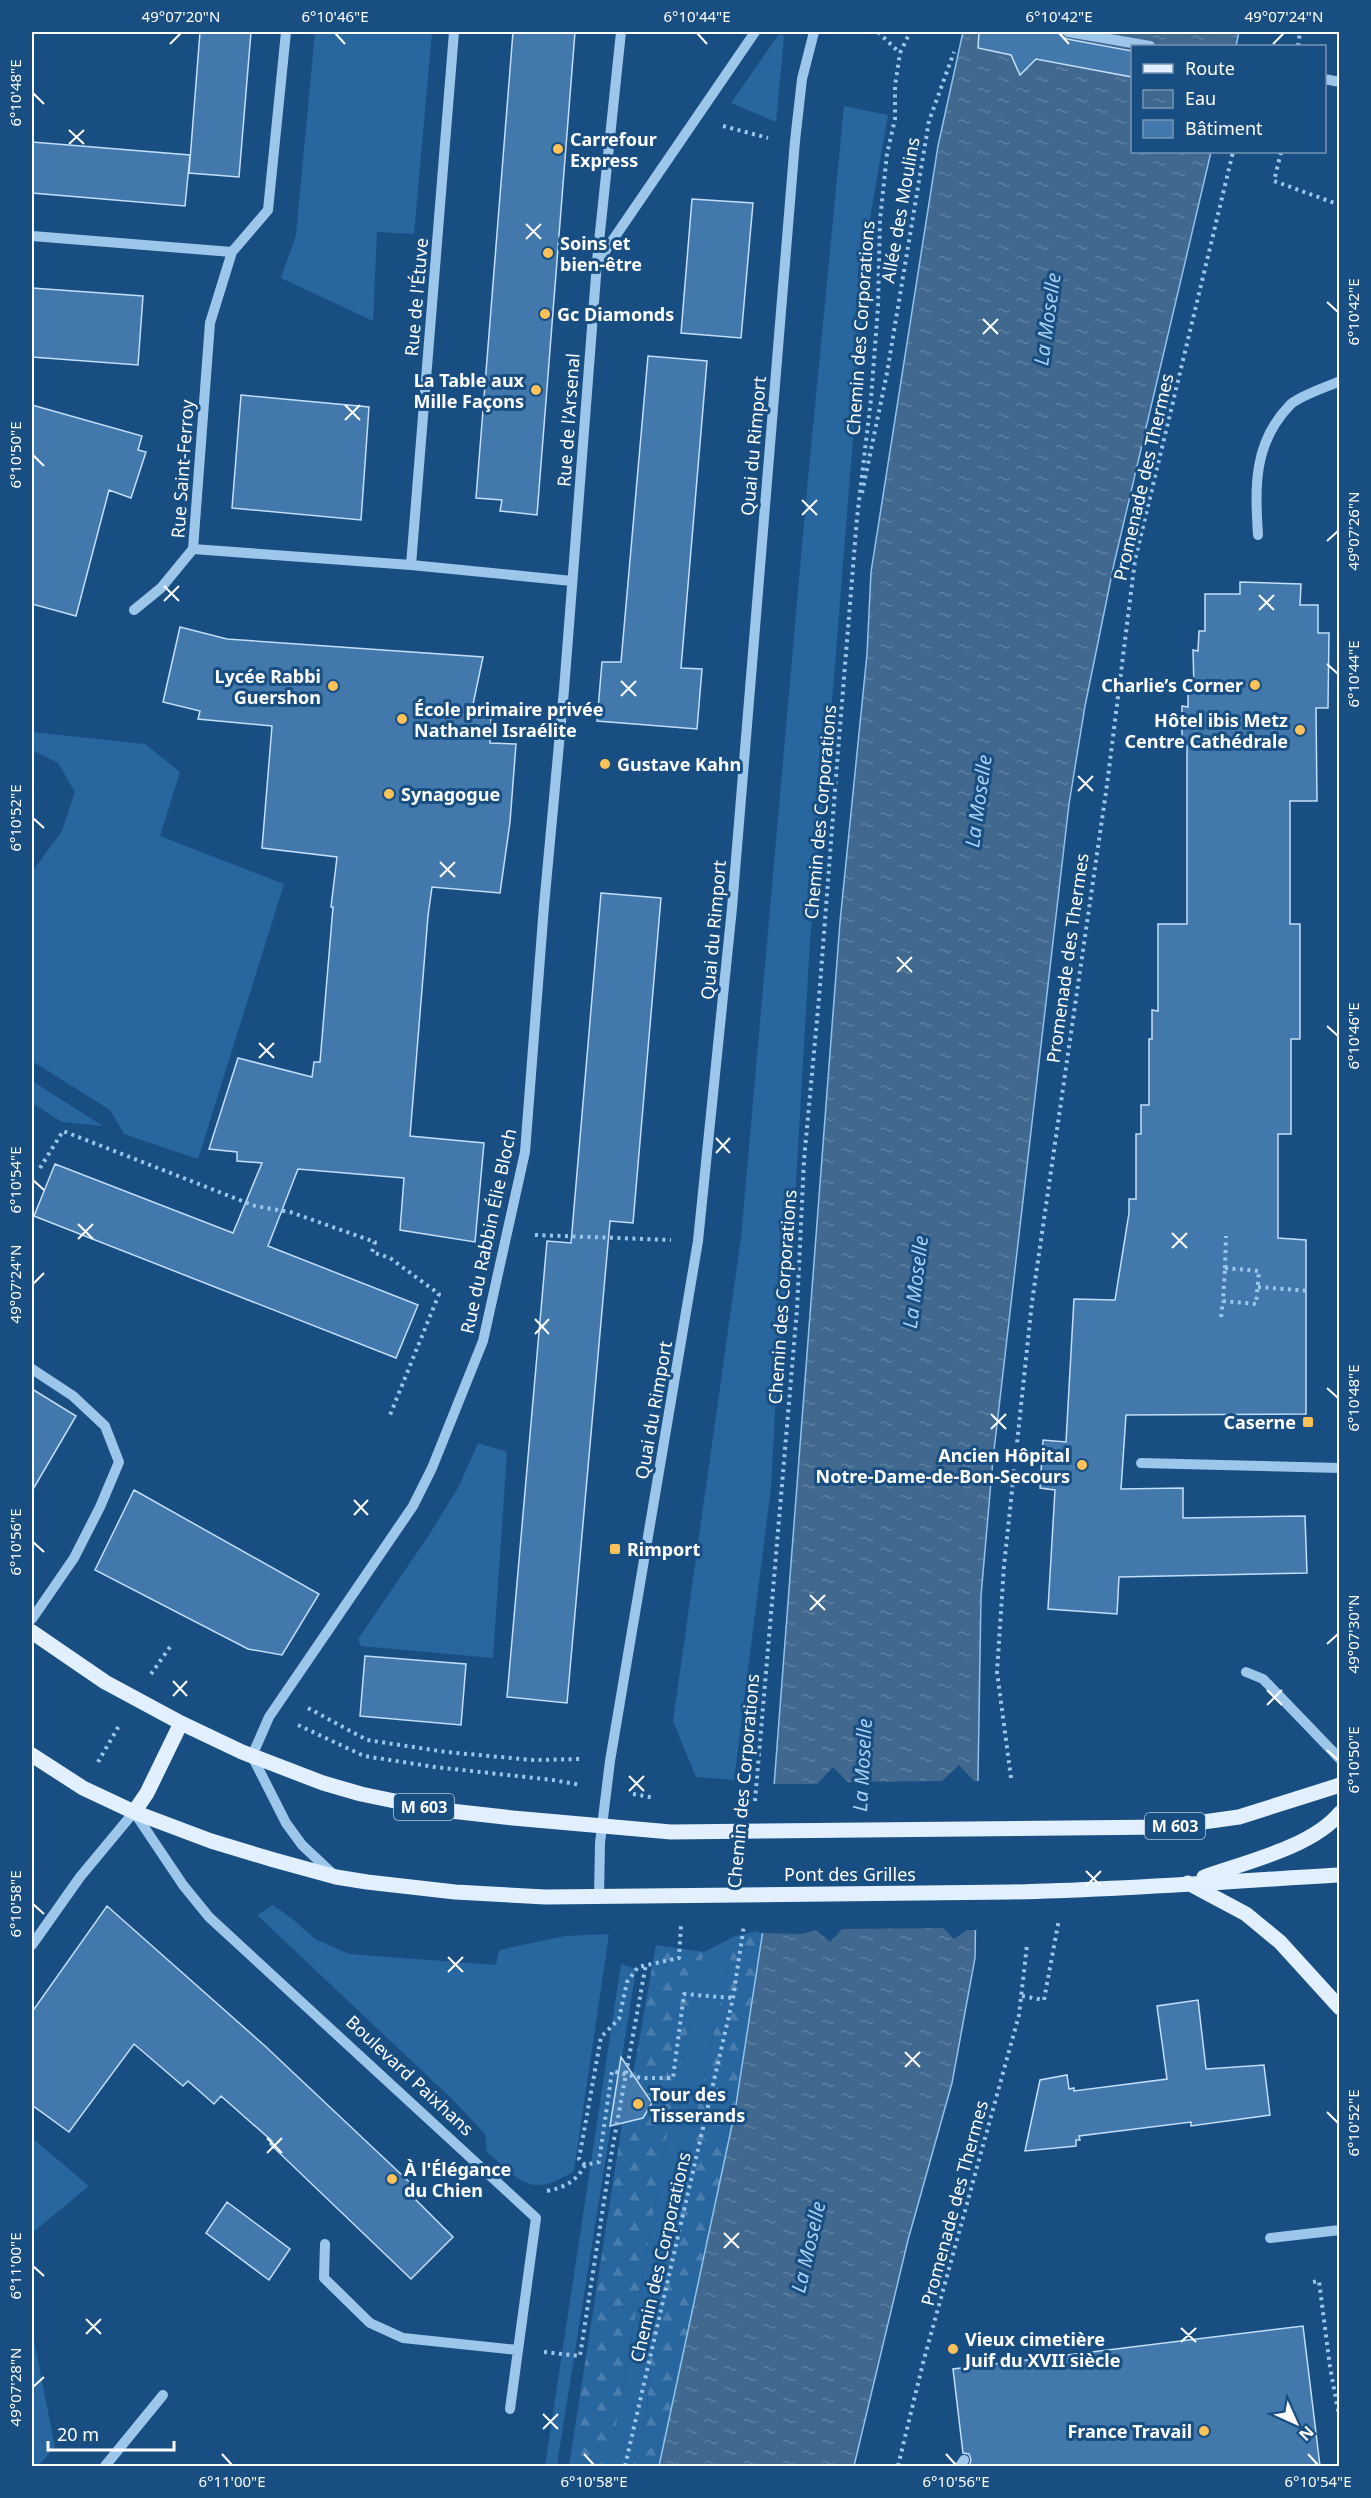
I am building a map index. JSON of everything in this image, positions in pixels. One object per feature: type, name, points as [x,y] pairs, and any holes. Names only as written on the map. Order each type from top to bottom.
[{"type":"main road","name":"M 603","points":[[32,1632],[105,1682],[135,1699],[252,1756],[333,1786],[433,1809],[671,1832],[1167,1827],[1239,1817],[1340,1785]]},
{"type":"main road","points":[[134,1812],[147,1793],[181,1723]]},
{"type":"main road","name":"Boulevard Paixhans","points":[[32,1755],[66,1778],[134,1812],[210,1841],[336,1877],[455,1892],[545,1897],[689,1895]]},
{"type":"main road","points":[[1188,1883],[1299,1842],[1330,1824],[1340,1813]]},
{"type":"main road","name":"Pont des Grilles","points":[[689,1895],[1088,1890],[1340,1875]]},
{"type":"main road","points":[[1188,1883],[1246,1914],[1280,1942],[1340,2008]]},
{"type":"street","points":[[32,236],[232,252],[268,210],[286,32]]},
{"type":"street","name":"Rue de l'Étuve","points":[[411,565],[454,32]]},
{"type":"street","name":"Rue de l'Arsenal","points":[[572,580],[597,263],[621,32]]},
{"type":"street","name":"Rue de l'Arsenal","points":[[597,263],[755,32]]},
{"type":"street","name":"Quai du Rimport","points":[[599,1897],[606,1790],[698,1241],[732,908],[795,141],[802,79],[814,32]]},
{"type":"street","points":[[1068,32],[1144,45]]},
{"type":"street","name":"Rue Saint-Ferroy","points":[[232,252],[210,324],[193,549],[411,565],[572,580]]},
{"type":"street","points":[[1258,535],[1258,463],[1273,429],[1291,404],[1340,381]]},
{"type":"street","points":[[134,610],[162,588],[193,549]]},
{"type":"street","name":"Rue du Rabbin Élie Bloch","points":[[252,1756],[273,1711],[413,1506],[432,1468],[483,1341],[525,1152],[572,580]]},
{"type":"street","points":[[32,1370],[73,1396],[105,1426],[119,1462],[100,1507],[74,1558],[32,1619]]},
{"type":"street","points":[[1141,1463],[1340,1468]]},
{"type":"street","points":[[1246,1672],[1263,1680],[1340,1759]]},
{"type":"street","points":[[252,1756],[286,1823],[302,1845],[336,1877]]},
{"type":"street","points":[[32,1945],[80,1877],[134,1812]]},
{"type":"street","name":"Boulevard Paixhans","points":[[134,1812],[183,1885],[209,1917],[536,2218],[510,2409]]},
{"type":"street","points":[[1270,2238],[1340,2230]]},
{"type":"street","points":[[324,2244],[324,2278],[370,2323],[403,2338],[518,2350]]},
{"type":"street","points":[[105,2466],[163,2395]]},
{"type":"path","points":[[878,32],[900,53]]},
{"type":"path","name":"Chemin des Corporations","points":[[754,1809],[797,1309],[804,1160],[857,518],[878,307],[880,220],[887,154],[895,119],[900,53],[910,32]]},
{"type":"path","name":"Allée des Moulins","points":[[857,518],[886,374],[929,121],[954,52]]},
{"type":"path","points":[[719,125],[772,139]]},
{"type":"path","name":"Promenade des Thermes","points":[[1011,1778],[997,1672],[1004,1566],[1032,1302],[1107,785],[1135,560],[1233,153]]},
{"type":"path","points":[[1281,153],[1274,181],[1340,205]]},
{"type":"path","points":[[40,1168],[63,1131],[255,1206],[290,1212],[375,1242],[372,1251],[390,1258],[439,1294],[390,1415]]},
{"type":"path","points":[[535,1234],[671,1240]]},
{"type":"path","points":[[1221,1317],[1226,1236]]},
{"type":"path","points":[[1222,1300],[1256,1304],[1258,1287],[1259,1271],[1225,1268]]},
{"type":"path","points":[[1258,1287],[1310,1291]]},
{"type":"path","points":[[66,1778],[98,1762],[135,1699],[170,1647]]},
{"type":"path","points":[[304,1705],[367,1740],[446,1752],[533,1760],[580,1759]]},
{"type":"path","points":[[273,1711],[364,1756],[435,1767],[553,1780],[659,1799]]},
{"type":"path","name":"Chemin des Corporations","points":[[625,2466],[733,1998],[745,1914]]},
{"type":"path","points":[[1022,1996],[1044,2000],[1059,1924]]},
{"type":"path","points":[[585,2165],[579,2159],[601,2037],[619,2019],[627,1982],[632,1973],[646,1964],[679,1958],[681,1925]]},
{"type":"path","name":"Promenade des Thermes","points":[[898,2466],[923,2363],[1016,2026],[1022,1996],[1027,1945]]},
{"type":"path","points":[[518,2350],[580,2356],[611,2156],[646,1964]]},
{"type":"path","points":[[585,2165],[599,2162],[612,2072],[641,2078],[673,2078],[684,1994],[733,1998]]},
{"type":"path","points":[[509,2193],[543,2192],[565,2187],[580,2176],[585,2165]]},
{"type":"path","points":[[1313,2282],[1319,2281],[1331,2378],[1340,2421]]},
{"type":"green space","points":[[315,32],[432,32],[414,234],[377,232],[373,321],[281,278],[296,235]]},
{"type":"green space","points":[[779,34],[784,36],[776,122],[731,103]]},
{"type":"green space","points":[[844,106],[888,115],[871,212],[830,727],[810,942],[794,1216],[775,1412],[771,1488],[734,1780],[696,1777],[673,1721],[741,1238],[807,489]]},
{"type":"green space","points":[[32,732],[145,744],[180,772],[160,836],[284,884],[198,1159],[124,1134],[110,1110],[32,1061],[32,872],[62,831],[75,792],[58,763],[32,750]]},
{"type":"green space","points":[[32,1081],[103,1126],[62,1122],[32,1103]]},
{"type":"green space","points":[[478,1443],[507,1452],[493,1658],[361,1646],[358,1639],[429,1535],[459,1486]]},
{"type":"green space","points":[[273,1905],[315,1939],[349,1954],[496,1965],[499,1950],[565,1936],[609,1934],[574,2171],[547,2184],[536,2185],[527,2183],[508,2171],[487,2152],[485,2134],[453,2100],[257,1915]]},
{"type":"green space","points":[[763,1930],[735,2111],[661,2461],[659,2466],[632,2466],[647,2418],[650,2325],[735,1936]]},
{"type":"green space","points":[[735,1936],[650,2325],[647,2418],[632,2466],[609,2466],[672,2107],[704,1952]]},
{"type":"green space","points":[[656,1945],[704,1952],[672,2107],[609,2466],[569,2466],[623,2118],[633,2121],[643,2118],[649,2106],[646,2095],[631,2086]]},
{"type":"green space","points":[[621,1964],[636,1969],[557,2466],[545,2466]]},
{"type":"green space","points":[[32,2138],[89,2186],[32,2233]]},
{"type":"green space","points":[[32,2331],[55,2447],[38,2466],[32,2466]]},
{"type":"water","name":"La Moselle","points":[[963,32],[1239,32],[1236,45],[1131,45],[1131,153],[1211,153],[1114,564],[1085,706],[1069,804],[993,1459],[981,1596],[975,1958],[952,2083],[908,2240],[854,2466],[659,2466],[735,2111],[763,1930],[840,922],[867,654],[871,572],[938,146]]},
{"type":"pier","points":[[959,1765],[974,1781],[981,1781],[979,1930],[967,1930],[954,1939],[943,1928],[842,1929],[830,1942],[816,1930],[802,1934],[759,1933],[771,1784],[817,1784],[833,1767],[848,1782],[942,1781]]},
{"type":"building","points":[[200,32],[251,32],[239,177],[189,173]]},
{"type":"building","points":[[513,32],[575,32],[537,515],[500,511],[502,500],[476,498]]},
{"type":"building","points":[[979,32],[1061,32],[1067,39],[1131,51],[1131,77],[1036,59],[1020,75],[1011,55],[978,48]]},
{"type":"building","points":[[32,142],[190,155],[185,206],[32,193]]},
{"type":"building","points":[[692,199],[753,203],[741,338],[681,333]]},
{"type":"building","points":[[32,288],[143,296],[138,365],[32,357]]},
{"type":"building","points":[[648,356],[707,361],[681,668],[702,669],[697,729],[597,721],[602,662],[621,662]]},
{"type":"building","points":[[241,395],[369,407],[361,520],[232,508]]},
{"type":"building","points":[[32,405],[142,436],[138,450],[146,452],[131,498],[109,490],[76,616],[32,604]]},
{"type":"building","points":[[1240,582],[1301,584],[1300,605],[1318,605],[1318,633],[1329,633],[1328,708],[1316,708],[1317,801],[1290,801],[1290,924],[1300,924],[1300,1039],[1291,1039],[1291,1134],[1278,1134],[1278,1238],[1306,1240],[1306,1414],[1126,1415],[1121,1489],[1183,1488],[1183,1518],[1305,1516],[1307,1573],[1119,1577],[1117,1614],[1048,1609],[1055,1490],[1040,1488],[1043,1440],[1066,1442],[1074,1299],[1115,1300],[1129,1213],[1129,1199],[1136,1199],[1136,1134],[1141,1134],[1141,1105],[1149,1105],[1149,1039],[1152,1039],[1152,1010],[1158,1011],[1158,924],[1187,924],[1187,746],[1182,746],[1182,706],[1188,707],[1188,687],[1194,688],[1193,650],[1198,651],[1199,631],[1205,631],[1205,594],[1240,594]]},
{"type":"building","points":[[180,627],[227,639],[483,657],[471,714],[491,715],[490,743],[516,744],[510,822],[500,893],[432,887],[428,916],[410,1136],[484,1143],[475,1242],[400,1230],[404,1178],[298,1169],[268,1246],[418,1305],[396,1358],[34,1216],[55,1164],[233,1233],[262,1163],[237,1161],[237,1152],[209,1149],[238,1058],[312,1077],[314,1062],[320,1062],[333,907],[331,907],[337,857],[262,848],[272,726],[198,719],[200,711],[163,702]]},
{"type":"building","points":[[601,893],[661,898],[633,1223],[610,1221],[567,1703],[507,1697],[547,1241],[571,1243]]},
{"type":"building","points":[[32,1389],[76,1416],[32,1491]]},
{"type":"building","points":[[134,1490],[319,1594],[282,1655],[248,1649],[95,1570]]},
{"type":"building","points":[[365,1656],[466,1664],[461,1725],[360,1716]]},
{"type":"building","points":[[107,1906],[265,2046],[421,2193],[415,2199],[453,2237],[411,2279],[270,2144],[272,2141],[221,2096],[214,2104],[188,2081],[183,2086],[134,2044],[69,2132],[32,2105],[32,2012]]},
{"type":"building","points":[[1198,2000],[1206,2069],[1264,2065],[1270,2115],[1191,2126],[1191,2122],[1079,2136],[1080,2140],[1076,2140],[1076,2146],[1025,2151],[1040,2080],[1067,2075],[1069,2089],[1074,2088],[1074,2091],[1167,2079],[1157,2006]]},
{"type":"building","points":[[621,2057],[652,2103],[643,2118],[610,2126]]},
{"type":"building","points":[[227,2202],[290,2249],[269,2280],[206,2233]]},
{"type":"building","points":[[1303,2326],[1320,2466],[969,2466],[971,2460],[969,2454],[963,2453],[953,2369]]},
{"type":"place","name":"Carrefour Express","points":[[558,149]]},
{"type":"place","name":"Soins et bien-être","points":[[548,253]]},
{"type":"place","name":"Gc Diamonds","points":[[545,314]]},
{"type":"place","name":"La Table aux Mille Façons","points":[[536,390]]},
{"type":"place","name":"Charlie’s Corner","points":[[1255,685]]},
{"type":"place","name":"Lycée Rabbi Guershon","points":[[333,686]]},
{"type":"place","name":"École primaire privée Nathanel Israélite","points":[[402,719]]},
{"type":"place","name":"Hôtel ibis Metz Centre Cathédrale","points":[[1300,730]]},
{"type":"place","name":"Gustave Kahn","points":[[605,764]]},
{"type":"place","name":"Synagogue","points":[[389,794]]},
{"type":"place","name":"Caserne","points":[[1308,1422]]},
{"type":"place","name":"Ancien Hôpital Notre-Dame-de-Bon-Secours","points":[[1082,1465]]},
{"type":"place","name":"Rimport","points":[[615,1549]]},
{"type":"place","name":"Tour des Tisserands","points":[[638,2104]]},
{"type":"place","name":"À l'Élégance du Chien","points":[[392,2179]]},
{"type":"place","name":"Vieux cimetière Juif du XVII siècle","points":[[953,2349]]},
{"type":"place","name":"France Travail","points":[[1204,2431]]}]
